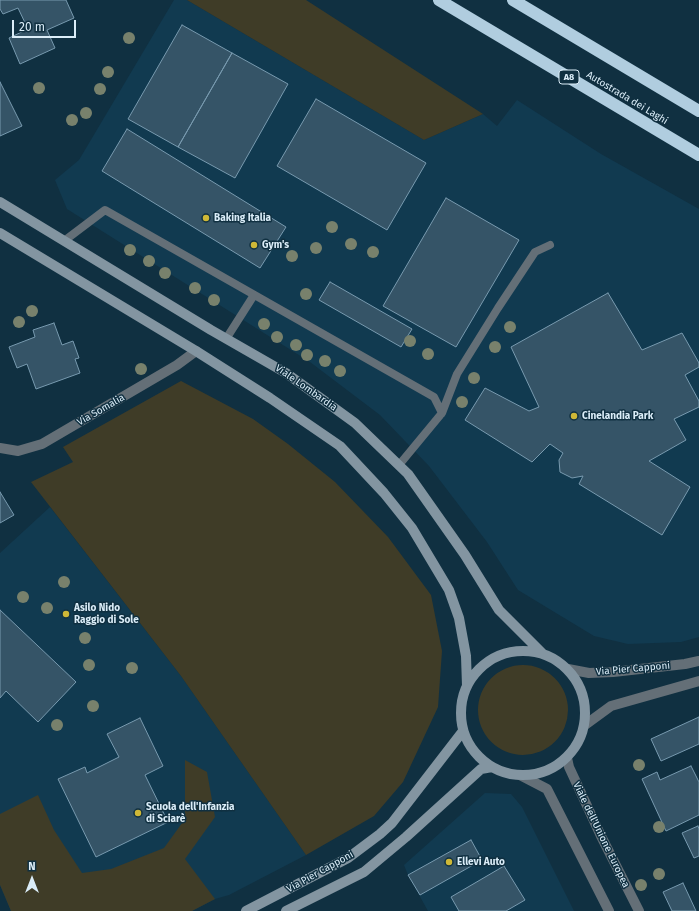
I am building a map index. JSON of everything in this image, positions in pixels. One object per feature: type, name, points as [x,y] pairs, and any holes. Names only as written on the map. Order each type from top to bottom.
[{"type":"highway","name":"Autostrada dei Laghi","points":[[439,0],[699,155]]},
{"type":"highway","points":[[513,0],[699,111]]},
{"type":"main road","name":"Viale Lombardia","points":[[0,202],[226,339],[286,373],[355,423],[408,474],[465,555],[499,610],[543,654]]},
{"type":"main road","points":[[0,233],[196,351],[270,398],[340,446],[412,528],[449,590],[459,618],[466,656],[467,686],[461,708],[463,731],[474,752],[492,767],[505,773],[520,775],[537,774],[553,768],[567,758],[578,742],[585,725],[585,701],[575,678],[568,669],[556,660],[543,654],[521,650],[499,655],[480,668],[467,686]]},
{"type":"main road","name":"Via Pier Capponi","points":[[246,911],[348,858],[380,834],[392,823],[463,731]]},
{"type":"main road","name":"Via Pier Capponi","points":[[286,911],[364,872],[406,837],[481,769],[492,767]]},
{"type":"street","name":"Via Somalia","points":[[0,448],[18,451],[42,444],[177,365],[196,351]]},
{"type":"street","name":"Via Pier Capponi","points":[[568,669],[589,673],[613,672],[699,661]]},
{"type":"street","points":[[585,725],[611,706],[699,681]]},
{"type":"street","name":"Viale dell'Unione Europea","points":[[567,758],[569,767],[601,836],[639,911]]},
{"type":"street","points":[[520,775],[547,789],[609,911]]},
{"type":"lane","points":[[64,241],[105,210],[434,398],[442,413]]},
{"type":"lane","points":[[399,465],[442,413],[457,374],[535,252],[550,245]]},
{"type":"lane","points":[[226,339],[254,295]]},
{"type":"shaded area","points":[[174,0],[187,0],[424,140],[483,114],[497,126],[517,100],[601,154],[699,209],[699,637],[681,642],[628,644],[594,636],[518,590],[487,542],[429,466],[380,415],[310,362],[67,209],[55,180],[79,160]]},
{"type":"shaded area","points":[[187,0],[306,0],[483,114],[424,140]]},
{"type":"shaded area","points":[[181,381],[253,419],[288,444],[335,482],[388,537],[431,595],[442,651],[438,707],[403,782],[374,816],[306,855],[181,676],[31,482],[73,462],[63,447]]},
{"type":"shaded area","name":"Scuola dell'Infanzia di Sciarè","points":[[50,507],[181,676],[306,855],[229,895],[215,899],[192,911],[11,911],[0,885],[0,553]]},
{"type":"shaded area","points":[[523,665],[540,668],[555,678],[565,693],[568,710],[565,727],[555,742],[540,752],[523,755],[506,752],[491,742],[481,727],[478,710],[481,693],[491,678],[506,668]]},
{"type":"shaded area","points":[[185,760],[207,772],[215,817],[185,859],[215,899],[192,911],[11,911],[0,885],[0,814],[38,795],[54,830],[82,873],[111,869],[164,848],[185,819]]},
{"type":"shaded area","points":[[485,793],[511,794],[522,807],[574,911],[428,911],[404,865]]},
{"type":"building","points":[[0,0],[66,0],[74,18],[47,30],[55,48],[20,64],[9,38],[28,29],[18,8],[3,14],[0,9]]},
{"type":"building","points":[[182,25],[232,53],[178,147],[128,119]]},
{"type":"building","points":[[232,53],[288,84],[235,178],[178,147]]},
{"type":"building","points":[[0,82],[22,126],[0,136]]},
{"type":"building","points":[[316,99],[426,163],[387,230],[277,166]]},
{"type":"building","points":[[127,129],[286,227],[260,268],[102,171]]},
{"type":"building","points":[[446,198],[519,240],[456,347],[383,306]]},
{"type":"building","points":[[330,282],[412,329],[401,347],[319,300]]},
{"type":"building","name":"Cinelandia Park","points":[[608,293],[642,350],[682,333],[699,363],[699,367],[685,375],[699,401],[699,407],[674,419],[686,440],[649,461],[690,487],[662,535],[579,484],[583,476],[572,478],[560,472],[559,460],[563,453],[550,444],[532,462],[465,420],[485,388],[529,411],[539,407],[511,347]]},
{"type":"building","points":[[54,323],[62,345],[73,341],[79,358],[75,359],[80,373],[36,389],[27,364],[17,368],[9,347],[35,337],[33,330]]},
{"type":"building","points":[[0,492],[14,515],[0,523]]},
{"type":"building","points":[[0,610],[76,682],[38,722],[6,691],[0,698]]},
{"type":"building","points":[[699,717],[699,744],[661,761],[651,739]]},
{"type":"building","points":[[140,718],[163,766],[145,775],[168,822],[96,857],[58,779],[85,767],[87,773],[119,757],[107,734]]},
{"type":"building","points":[[691,766],[699,782],[699,815],[666,831],[642,779],[657,772],[660,780]]},
{"type":"building","points":[[698,826],[699,856],[694,858],[682,833]]},
{"type":"building","points":[[471,840],[482,860],[420,895],[408,875]]},
{"type":"building","points":[[504,866],[525,900],[506,911],[459,911],[451,897]]},
{"type":"building","points":[[683,883],[696,911],[672,911],[663,892]]},
{"type":"place","name":"Baking Italia","points":[[206,218]]},
{"type":"place","name":"Gym's","points":[[254,245]]},
{"type":"place","name":"Cinelandia Park","points":[[574,416]]},
{"type":"place","name":"Asilo Nido Raggio di Sole","points":[[66,614]]},
{"type":"place","name":"Scuola dell'Infanzia di Sciarè","points":[[138,813]]},
{"type":"place","name":"Ellevi Auto","points":[[449,862]]}]
